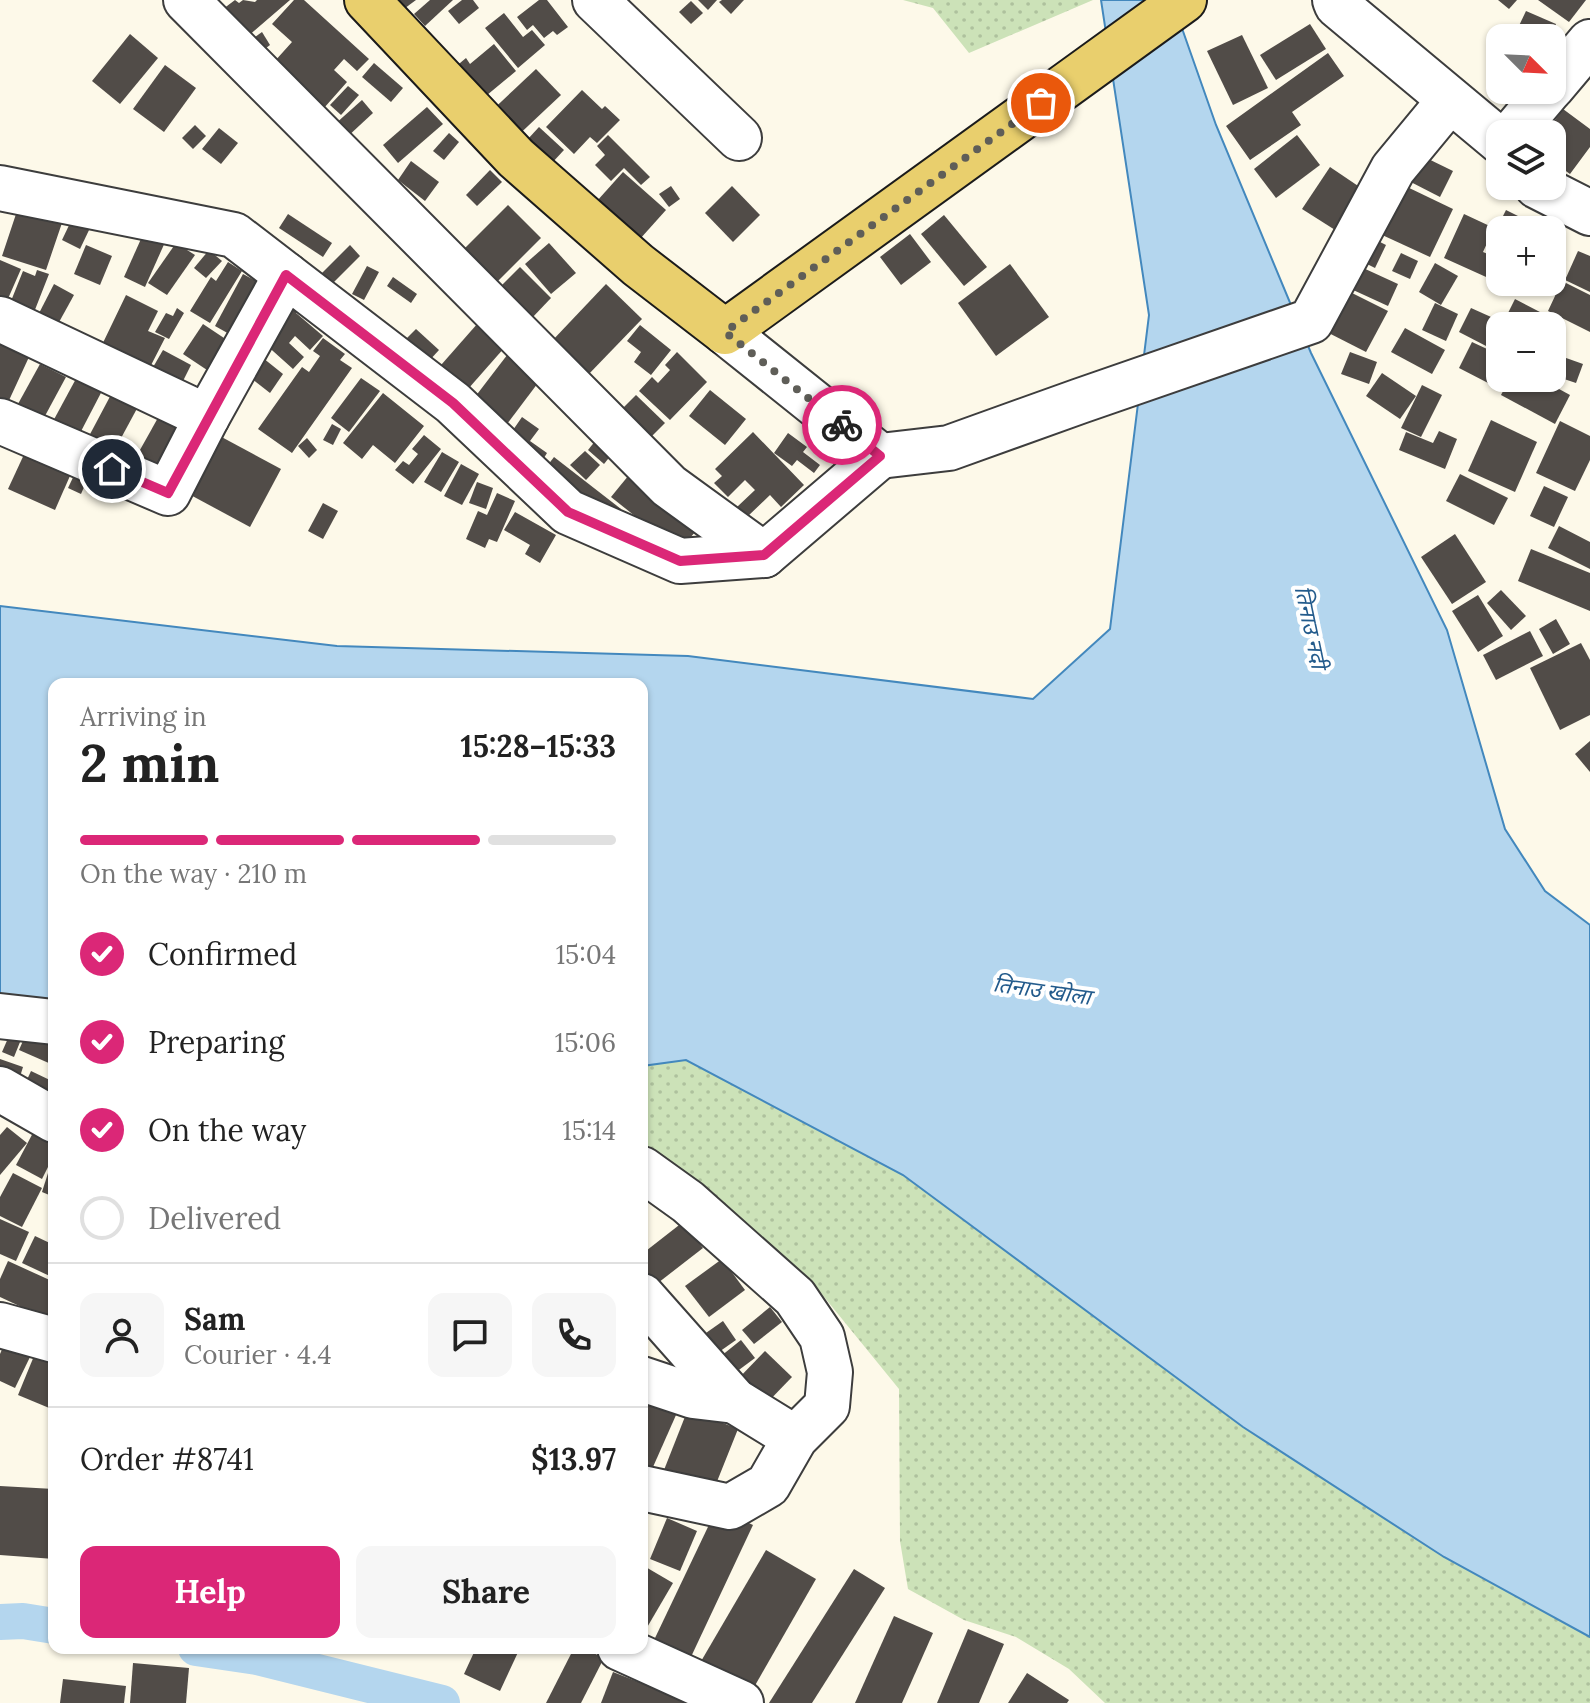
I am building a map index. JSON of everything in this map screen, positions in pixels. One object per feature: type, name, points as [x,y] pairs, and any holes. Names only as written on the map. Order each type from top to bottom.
[{"type":"main road","points":[[367,0],[516,158],[638,265],[725,332],[1184,0]]},
{"type":"street","points":[[186,0],[669,486],[764,555]]},
{"type":"street","points":[[595,0],[739,138]]},
{"type":"street","points":[[1335,0],[1337,5],[1486,130]]},
{"type":"street","points":[[1566,70],[1590,42]]},
{"type":"street","points":[[0,188],[234,235],[453,403],[568,512],[680,561],[764,555],[880,456],[949,448],[1311,321],[1393,169],[1450,100]]},
{"type":"street","points":[[1524,120],[1537,104]]},
{"type":"street","points":[[1564,200],[1590,213]]},
{"type":"street","points":[[0,421],[168,493],[286,275]]},
{"type":"street","points":[[0,319],[207,417]]},
{"type":"street","points":[[725,332],[880,456]]},
{"type":"street","points":[[0,1016],[48,1020]]},
{"type":"street","points":[[0,1089],[48,1117]]},
{"type":"street","points":[[648,1173],[688,1202],[795,1297],[822,1337],[830,1372],[827,1406],[795,1438],[768,1485],[730,1507],[648,1489]]},
{"type":"street","points":[[648,1303],[735,1401],[795,1438]]},
{"type":"street","points":[[0,1325],[48,1338]]},
{"type":"street","points":[[648,1381],[693,1396],[735,1401]]},
{"type":"street","points":[[633,1654],[741,1703]]},
{"type":"green space","points":[[903,0],[1093,0],[969,53],[933,8]]},
{"type":"green space","points":[[685,1060],[903,1175],[1243,1427],[1444,1557],[1590,1637],[1590,1703],[1105,1703],[1069,1669],[1016,1637],[964,1620],[908,1589],[900,1541],[899,1389],[816,1287],[648,1162],[648,1065]]},
{"type":"water","points":[[1101,0],[1172,0],[1216,125],[1311,353],[1447,630],[1505,829],[1545,891],[1590,925],[1590,1637],[1444,1557],[1243,1427],[903,1175],[686,1060],[648,1065],[648,678],[48,678],[48,1017],[0,1005],[0,606],[337,646],[688,656],[1033,699],[1110,629],[1149,315]]},
{"type":"building","points":[[235,0],[239,3],[243,0],[290,0],[247,37],[223,9]]},
{"type":"building","points":[[294,0],[304,0],[369,59],[357,71],[344,59],[334,70],[347,82],[324,108],[274,62],[292,42],[272,24]]},
{"type":"building","points":[[387,0],[416,0],[397,14]]},
{"type":"building","points":[[430,0],[453,0],[425,26],[414,14]]},
{"type":"building","points":[[462,0],[473,0],[479,8],[459,24],[448,11]]},
{"type":"building","points":[[539,0],[547,0],[568,27],[557,35],[553,31],[544,38],[533,25],[527,30],[517,17]]},
{"type":"building","points":[[698,0],[717,0],[708,10]]},
{"type":"building","points":[[744,0],[731,14],[719,2]]},
{"type":"building","points":[[1498,0],[1517,0],[1509,9]]},
{"type":"building","points":[[1538,0],[1586,0],[1569,22]]},
{"type":"building","points":[[691,1],[703,13],[691,24],[679,12]]},
{"type":"building","points":[[1526,11],[1556,24],[1520,24]]},
{"type":"building","points":[[504,13],[523,37],[532,30],[545,45],[518,68],[485,28]]},
{"type":"building","points":[[1310,24],[1326,49],[1276,80],[1260,55]]},
{"type":"building","points":[[262,32],[270,45],[257,55],[248,42]]},
{"type":"building","points":[[130,34],[158,58],[120,104],[92,81]]},
{"type":"building","points":[[1242,35],[1268,88],[1233,105],[1207,51]]},
{"type":"building","points":[[494,44],[516,71],[475,105],[448,73],[466,58],[470,64]]},
{"type":"building","points":[[1328,53],[1344,76],[1292,112],[1301,125],[1250,160],[1226,126]]},
{"type":"building","points":[[374,63],[403,88],[391,102],[362,77]]},
{"type":"building","points":[[165,65],[196,88],[164,132],[133,109]]},
{"type":"building","points":[[536,69],[561,95],[512,141],[487,115]]},
{"type":"building","points":[[348,86],[359,95],[341,115],[330,105]]},
{"type":"building","points":[[582,90],[602,109],[605,106],[620,120],[597,143],[590,137],[574,154],[546,127]]},
{"type":"building","points":[[362,100],[373,113],[346,138],[334,125]]},
{"type":"building","points":[[427,107],[443,124],[398,163],[383,145]]},
{"type":"building","points":[[1563,109],[1590,129],[1590,147],[1570,174],[1566,171],[1566,120],[1555,120]]},
{"type":"building","points":[[195,125],[206,136],[193,149],[182,138]]},
{"type":"building","points":[[539,127],[564,150],[551,164],[527,140]]},
{"type":"building","points":[[219,128],[238,143],[221,164],[202,149]]},
{"type":"building","points":[[449,133],[459,142],[444,160],[433,151]]},
{"type":"building","points":[[608,135],[650,177],[641,185],[624,168],[611,181],[595,165],[605,155],[597,146]]},
{"type":"building","points":[[1297,135],[1320,165],[1276,198],[1254,169]]},
{"type":"building","points":[[1414,152],[1453,171],[1440,197],[1401,177]]},
{"type":"building","points":[[411,161],[439,182],[425,201],[398,180]]},
{"type":"building","points":[[1330,167],[1370,194],[1343,235],[1302,209]]},
{"type":"building","points":[[490,170],[502,182],[477,206],[466,195]]},
{"type":"building","points":[[623,172],[666,210],[631,249],[588,211]]},
{"type":"building","points":[[1403,185],[1453,209],[1430,257],[1380,234]]},
{"type":"building","points":[[671,186],[680,199],[669,207],[659,194]]},
{"type":"building","points":[[732,186],[760,215],[733,242],[705,213]]},
{"type":"building","points":[[508,205],[541,238],[498,281],[465,248]]},
{"type":"building","points":[[0,209],[63,220],[46,270],[2,256],[16,214]]},
{"type":"building","points":[[1506,210],[1518,216],[1503,216]]},
{"type":"building","points":[[288,214],[332,243],[323,257],[279,228]]},
{"type":"building","points":[[1464,214],[1486,224],[1483,252],[1486,253],[1486,277],[1444,258]]},
{"type":"building","points":[[944,215],[987,267],[964,286],[921,234]]},
{"type":"building","points":[[72,219],[90,228],[80,249],[62,240]]},
{"type":"building","points":[[145,230],[166,240],[145,287],[124,277]]},
{"type":"building","points":[[910,234],[931,262],[901,285],[880,257]]},
{"type":"building","points":[[1364,234],[1386,245],[1375,268],[1353,257]]},
{"type":"building","points":[[176,243],[195,255],[167,295],[148,283]]},
{"type":"building","points":[[549,243],[576,273],[551,294],[525,264]]},
{"type":"building","points":[[86,245],[112,256],[100,285],[74,274]]},
{"type":"building","points":[[350,245],[360,256],[331,285],[321,274]]},
{"type":"building","points":[[209,250],[222,261],[206,278],[194,268]]},
{"type":"building","points":[[1578,251],[1590,256],[1590,292],[1566,278]]},
{"type":"building","points":[[1401,253],[1418,261],[1410,279],[1392,271]]},
{"type":"building","points":[[0,260],[21,269],[0,317]]},
{"type":"building","points":[[228,262],[242,271],[210,323],[190,311],[211,277],[216,281]]},
{"type":"building","points":[[1435,263],[1458,276],[1441,305],[1419,292]]},
{"type":"building","points":[[1010,264],[1049,317],[996,356],[958,303]]},
{"type":"building","points":[[367,266],[379,272],[364,300],[352,294]]},
{"type":"building","points":[[520,267],[551,298],[531,319],[499,288]]},
{"type":"building","points":[[1361,267],[1398,284],[1388,306],[1351,289]]},
{"type":"building","points":[[37,270],[49,274],[29,325],[5,316],[23,271],[35,276]]},
{"type":"building","points":[[243,274],[260,283],[231,335],[215,326]]},
{"type":"building","points":[[393,277],[417,294],[411,303],[387,286]]},
{"type":"building","points":[[1566,283],[1590,295],[1590,332],[1566,320],[1566,312],[1548,311],[1555,296],[1566,296]]},
{"type":"building","points":[[54,284],[74,295],[53,333],[34,323]]},
{"type":"building","points":[[606,284],[642,319],[586,377],[551,342]]},
{"type":"building","points":[[1334,284],[1388,311],[1366,352],[1313,325]]},
{"type":"building","points":[[126,295],[158,311],[148,331],[165,338],[147,373],[100,349]]},
{"type":"building","points":[[287,297],[300,309],[296,313],[323,336],[310,350],[295,336],[289,343],[304,357],[293,369],[254,334]]},
{"type":"building","points":[[1515,299],[1540,312],[1508,312]]},
{"type":"building","points":[[1435,303],[1458,314],[1446,341],[1422,330]]},
{"type":"building","points":[[177,308],[184,313],[169,339],[155,332],[166,313],[173,316]]},
{"type":"building","points":[[1471,308],[1486,315],[1486,346],[1459,332]]},
{"type":"building","points":[[478,323],[505,347],[461,397],[434,373]]},
{"type":"building","points":[[203,324],[227,340],[207,370],[183,354]]},
{"type":"building","points":[[640,325],[671,350],[651,375],[634,362],[641,352],[627,341]]},
{"type":"building","points":[[1405,328],[1445,350],[1432,374],[1391,352]]},
{"type":"building","points":[[416,329],[439,350],[428,362],[404,341]]},
{"type":"building","points":[[323,338],[345,354],[340,360],[352,368],[292,453],[258,429],[302,367],[309,372],[320,356],[313,351]]},
{"type":"building","points":[[1472,342],[1486,348],[1486,382],[1459,368]]},
{"type":"building","points":[[0,344],[29,357],[5,409],[0,406]]},
{"type":"building","points":[[514,346],[547,371],[498,436],[465,410]]},
{"type":"building","points":[[163,350],[191,365],[181,385],[152,369]]},
{"type":"building","points":[[677,352],[707,382],[670,420],[639,391],[652,377],[658,383],[670,370],[665,365]]},
{"type":"building","points":[[1350,352],[1377,362],[1369,384],[1341,374]]},
{"type":"building","points":[[258,354],[283,374],[270,393],[243,372]]},
{"type":"building","points":[[1566,358],[1583,364],[1576,383],[1566,380]]},
{"type":"building","points":[[40,364],[66,377],[39,427],[13,413]]},
{"type":"building","points":[[1382,373],[1416,396],[1400,419],[1366,396]]},
{"type":"building","points":[[78,375],[103,389],[77,439],[51,425]]},
{"type":"building","points":[[361,378],[380,391],[349,432],[331,418]]},
{"type":"building","points":[[1422,385],[1442,395],[1421,437],[1401,428]]},
{"type":"building","points":[[114,389],[140,403],[113,453],[88,438]]},
{"type":"building","points":[[710,390],[746,419],[725,445],[689,416]]},
{"type":"building","points":[[1503,392],[1565,392],[1570,395],[1555,424],[1501,395]]},
{"type":"building","points":[[383,393],[424,426],[395,463],[373,445],[362,459],[343,443]]},
{"type":"building","points":[[636,395],[665,423],[642,446],[614,417]]},
{"type":"building","points":[[159,416],[184,430],[158,480],[131,466]]},
{"type":"building","points":[[522,417],[539,429],[530,441],[547,453],[539,466],[504,443]]},
{"type":"building","points":[[1491,420],[1537,442],[1515,492],[1468,471]]},
{"type":"building","points":[[1560,421],[1590,436],[1590,460],[1575,491],[1536,473]]},
{"type":"building","points":[[332,424],[341,429],[333,445],[323,440]]},
{"type":"building","points":[[604,430],[620,444],[604,464],[588,450]]},
{"type":"building","points":[[1439,431],[1457,439],[1445,469],[1399,450],[1406,432],[1433,443]]},
{"type":"building","points":[[753,432],[804,485],[781,507],[770,495],[747,517],[737,507],[755,490],[745,480],[728,497],[714,483],[722,476],[715,469]]},
{"type":"building","points":[[788,433],[807,447],[803,452],[820,465],[814,473],[797,460],[792,466],[774,453]]},
{"type":"building","points":[[216,434],[281,469],[250,527],[185,492]]},
{"type":"building","points":[[424,435],[441,449],[413,484],[395,470],[403,461],[409,465],[418,454],[412,449]]},
{"type":"building","points":[[307,438],[317,450],[309,458],[298,446]]},
{"type":"building","points":[[27,448],[73,469],[55,510],[8,489]]},
{"type":"building","points":[[585,451],[600,465],[586,480],[570,465]]},
{"type":"building","points":[[442,452],[459,462],[441,492],[424,482]]},
{"type":"building","points":[[554,457],[621,509],[608,526],[541,474]]},
{"type":"building","points":[[461,464],[479,474],[462,505],[444,496]]},
{"type":"building","points":[[77,469],[89,476],[81,494],[68,488]]},
{"type":"building","points":[[633,470],[701,525],[679,551],[611,497]]},
{"type":"building","points":[[1460,474],[1508,498],[1494,525],[1446,501]]},
{"type":"building","points":[[477,482],[493,488],[486,509],[469,503]]},
{"type":"building","points":[[1544,486],[1568,497],[1554,527],[1530,516]]},
{"type":"building","points":[[497,493],[515,501],[497,542],[489,539],[485,548],[466,539],[478,511],[487,515]]},
{"type":"building","points":[[323,503],[338,511],[323,539],[308,531]]},
{"type":"building","points":[[515,512],[556,535],[540,563],[525,554],[530,545],[504,530]]},
{"type":"building","points":[[1559,526],[1590,542],[1590,569],[1548,548]]},
{"type":"building","points":[[1455,534],[1486,582],[1452,604],[1421,557]]},
{"type":"building","points":[[1531,549],[1590,573],[1590,611],[1518,581]]},
{"type":"building","points":[[1501,590],[1526,616],[1511,630],[1487,603]]},
{"type":"building","points":[[1478,595],[1503,636],[1478,652],[1452,611]]},
{"type":"building","points":[[1556,619],[1570,644],[1553,654],[1539,629]]},
{"type":"building","points":[[1530,631],[1543,656],[1496,680],[1483,655]]},
{"type":"building","points":[[1581,643],[1590,660],[1590,715],[1560,730],[1530,668]]},
{"type":"building","points":[[1590,741],[1590,772],[1575,754]]},
{"type":"building","points":[[13,1027],[24,1032],[14,1057],[2,1052]]},
{"type":"building","points":[[29,1027],[48,1035],[48,1063],[19,1050]]},
{"type":"building","points":[[0,1059],[23,1067],[12,1102],[0,1098]]},
{"type":"building","points":[[31,1071],[48,1079],[48,1121],[15,1106]]},
{"type":"building","points":[[7,1127],[27,1143],[0,1175],[0,1135]]},
{"type":"building","points":[[35,1129],[48,1136],[48,1167],[42,1179],[16,1165]]},
{"type":"building","points":[[13,1173],[42,1188],[22,1227],[0,1216],[0,1197]]},
{"type":"building","points":[[48,1173],[48,1194],[42,1192]]},
{"type":"building","points":[[0,1219],[29,1232],[16,1261],[0,1254]]},
{"type":"building","points":[[683,1222],[703,1248],[648,1291],[648,1249]]},
{"type":"building","points":[[35,1236],[48,1242],[48,1275],[22,1263]]},
{"type":"building","points":[[722,1259],[745,1290],[709,1317],[685,1286]]},
{"type":"building","points":[[8,1261],[48,1279],[48,1319],[0,1297],[0,1279]]},
{"type":"building","points":[[770,1307],[782,1322],[754,1344],[742,1330]]},
{"type":"building","points":[[723,1321],[736,1340],[699,1366],[686,1347]]},
{"type":"building","points":[[741,1340],[755,1358],[724,1381],[711,1364]]},
{"type":"building","points":[[4,1345],[30,1357],[15,1388],[0,1381],[0,1354]]},
{"type":"building","points":[[765,1351],[792,1377],[763,1407],[736,1381]]},
{"type":"building","points":[[34,1356],[48,1362],[48,1408],[18,1395]]},
{"type":"building","points":[[650,1394],[680,1406],[649,1476],[648,1476]]},
{"type":"building","points":[[688,1409],[738,1429],[714,1489],[664,1470]]},
{"type":"building","points":[[0,1486],[48,1489],[48,1559],[0,1555]]},
{"type":"building","points":[[717,1508],[753,1525],[682,1676],[645,1659]]},
{"type":"building","points":[[667,1518],[697,1531],[680,1571],[650,1559]]},
{"type":"building","points":[[766,1550],[816,1579],[745,1703],[693,1675]]},
{"type":"building","points":[[648,1568],[673,1583],[648,1626]]},
{"type":"building","points":[[854,1569],[885,1588],[812,1703],[769,1703]]},
{"type":"building","points":[[894,1616],[933,1633],[902,1703],[855,1703]]},
{"type":"building","points":[[968,1629],[1004,1644],[979,1703],[937,1703]]},
{"type":"building","points":[[473,1654],[517,1654],[500,1691],[464,1674]]},
{"type":"building","points":[[571,1654],[596,1654],[604,1658],[581,1703],[546,1703]]},
{"type":"building","points":[[133,1663],[189,1668],[186,1703],[130,1703]]},
{"type":"building","points":[[613,1672],[692,1703],[601,1703]]},
{"type":"building","points":[[1027,1673],[1069,1700],[1067,1703],[1008,1703]]},
{"type":"building","points":[[63,1679],[126,1686],[124,1703],[60,1703]]},
{"type":"waterway","points":[[0,1622],[23,1621],[48,1625]]},
{"type":"waterway","points":[[237,1654],[442,1703]]},
{"type":"way so far","points":[[842,425],[725,332],[1041,103]]},
{"type":"route","points":[[112,469],[168,493],[286,275],[453,403],[568,512],[680,561],[764,555],[880,456],[842,425]]},
{"type":"water label","name":"तिनाउ नदी","points":[[1311,627]]},
{"type":"water label","name":"तिनाउ खोला","points":[[1042,990]]}]
